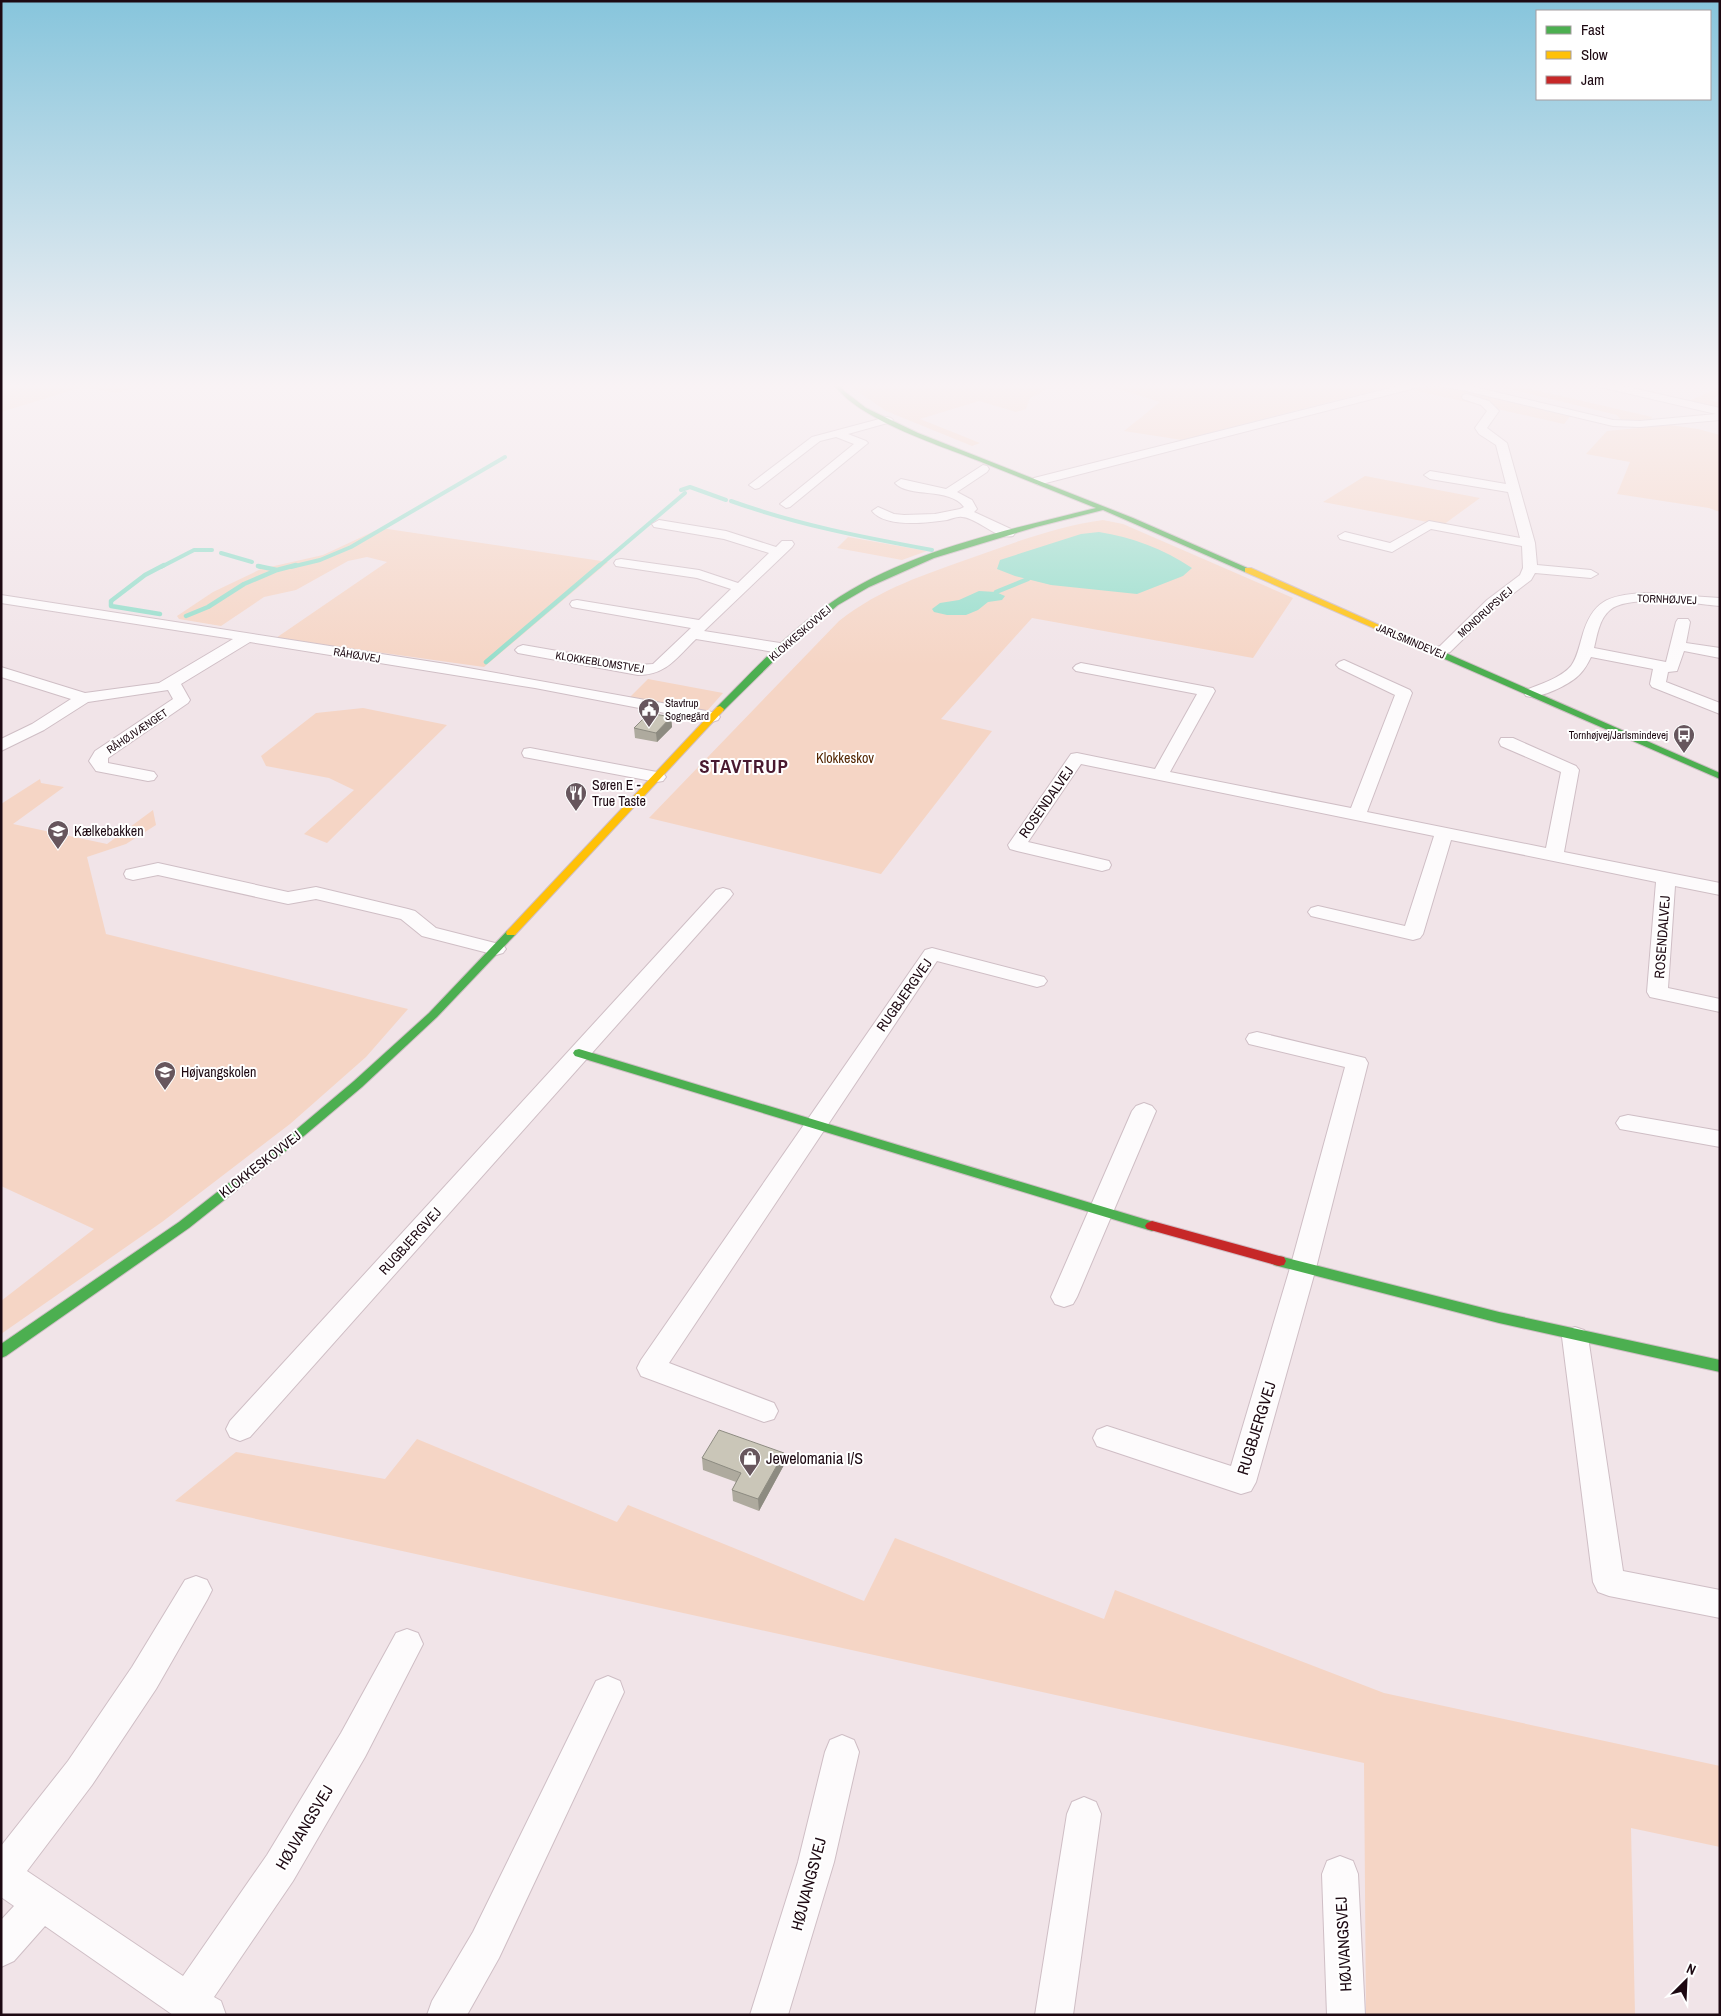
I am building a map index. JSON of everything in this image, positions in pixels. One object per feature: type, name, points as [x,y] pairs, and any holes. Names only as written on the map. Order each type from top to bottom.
[{"type":"street","points":[[755,485],[765,477]]},
{"type":"street","points":[[786,504],[820,477]]},
{"type":"street","points":[[949,492],[970,477]]},
{"type":"street","name":"JARLSMINDEVEJ","points":[[1028,477],[1437,652],[1720,776]]},
{"type":"street","points":[[1038,481],[1053,477]]},
{"type":"street","points":[[1442,477],[1512,489]]},
{"type":"street","points":[[1509,477],[1528,543],[1530,568],[1591,574]]},
{"type":"street","points":[[878,511],[896,518],[936,517],[965,513],[971,509],[966,500],[949,492],[923,489],[900,483]]},
{"type":"street","name":"KLOKKESKOVVEJ","points":[[1,1352],[184,1225],[288,1143],[358,1084],[433,1015],[712,717],[780,648],[827,609],[860,588],[918,561],[1008,533],[1103,508]]},
{"type":"street","points":[[965,513],[1008,533]]},
{"type":"street","name":"KLOKKEBLOMSTVEJ","points":[[523,650],[638,670],[658,667],[783,548],[726,534],[658,524]]},
{"type":"street","points":[[1345,536],[1392,548],[1429,525],[1528,543]]},
{"type":"street","points":[[621,563],[699,574],[741,588]]},
{"type":"street","name":"MONDRUPSVEJ","points":[[1437,652],[1445,649],[1492,603],[1526,577],[1530,568]]},
{"type":"street","name":"TORNHØJVEJ","points":[[1532,694],[1570,675],[1578,668],[1598,613],[1608,604],[1623,599],[1658,597],[1720,602]]},
{"type":"street","name":"RÅHØJVEJ","points":[[1,599],[484,674],[712,717]]},
{"type":"street","points":[[578,604],[780,648]]},
{"type":"street","name":"TORNHØJVEJ","points":[[1662,666],[1672,668],[1683,622]]},
{"type":"street","name":"RÅHØJVÆNGET","points":[[1,746],[38,727],[84,698],[172,684],[246,638]]},
{"type":"street","points":[[1678,646],[1720,653]]},
{"type":"street","points":[[1584,651],[1662,666],[1658,684],[1720,709]]},
{"type":"street","points":[[1344,665],[1404,693],[1357,815]]},
{"type":"street","points":[[1081,668],[1207,691],[1160,775]]},
{"type":"street","name":"RÅHØJVÆNGET","points":[[1,672],[84,698]]},
{"type":"street","name":"RÅHØJVÆNGET","points":[[148,776],[102,767],[98,761],[101,755],[182,700],[172,684]]},
{"type":"street","points":[[1507,742],[1570,770],[1554,855]]},
{"type":"street","points":[[530,753],[657,777]]},
{"type":"street","name":"ROSENDALVEJ","points":[[1102,865],[1017,845],[1077,758],[1720,889]]},
{"type":"street","points":[[1318,912],[1413,934],[1444,832]]},
{"type":"street","points":[[133,874],[158,869],[288,898],[316,893],[408,915],[429,932],[496,949]]},
{"type":"street","name":"ROSENDALVEJ","points":[[1666,878],[1657,992],[1720,1006]]},
{"type":"street","name":"RUGBJERGVEJ","points":[[240,1429],[723,894]]},
{"type":"street","name":"RUGBJERGVEJ","points":[[764,1412],[651,1368],[932,954],[1037,981]]},
{"type":"street","name":"RUGBJERGVEJ","points":[[1107,1438],[1241,1482],[1303,1268],[1357,1063],[1256,1039]]},
{"type":"street","points":[[579,1054],[1101,1211],[1303,1268],[1575,1337],[1720,1366]]},
{"type":"street","points":[[1064,1297],[1144,1111]]},
{"type":"street","points":[[1628,1123],[1720,1140]]},
{"type":"street","points":[[1575,1337],[1609,1582],[1720,1604]]},
{"type":"street","name":"HØJVANGSVEJ","points":[[196,1590],[144,1678],[90,1757],[1,1875],[197,2008],[353,1745],[407,1644]]},
{"type":"street","points":[[446,2015],[486,1945],[608,1692]]},
{"type":"street","name":"HØJVANGSVEJ","points":[[769,2015],[816,1862],[842,1752]]},
{"type":"street","points":[[1054,2015],[1084,1814]]},
{"type":"street","name":"HØJVANGSVEJ","points":[[1340,1874],[1346,2015]]},
{"type":"street","points":[[1,1948],[42,1902]]},
{"type":"green space","points":[[1363,477],[1480,498],[1443,525],[1323,502]]},
{"type":"green space","points":[[1624,477],[1720,477],[1720,512],[1709,508],[1617,494]]},
{"type":"green space","name":"Klokkeskov","points":[[1103,520],[1123,524],[1293,598],[1253,658],[1032,618],[941,719],[992,731],[881,874],[649,818],[839,621],[855,610],[887,591],[938,570],[1037,535]]},
{"type":"green space","points":[[381,528],[608,562],[484,667],[276,638],[387,562],[367,557],[348,561],[296,590],[264,597],[221,626],[179,619],[177,616],[213,592],[261,569],[323,555]]},
{"type":"green space","points":[[848,537],[927,551],[902,560],[837,548]]},
{"type":"green space","points":[[648,679],[723,693],[707,711],[630,697]]},
{"type":"green space","points":[[363,708],[447,725],[327,843],[304,834],[354,790],[329,778],[266,766],[261,756],[316,713]]},
{"type":"green space","name":"Højvangskolen","points":[[40,779],[41,783],[64,787],[13,824],[107,844],[153,810],[156,825],[126,844],[87,857],[106,934],[408,1009],[366,1057],[290,1124],[162,1222],[1,1334],[1,1301],[94,1229],[1,1186],[1,804]]},
{"type":"green space","points":[[417,1439],[617,1522],[628,1505],[864,1601],[895,1538],[1104,1619],[1115,1590],[1384,1693],[1720,1766],[1720,1847],[1631,1828],[1635,2015],[1366,2015],[1364,1763],[175,1501],[236,1452],[385,1479]]},
{"type":"shaded area","points":[[1099,532],[1147,545],[1170,555],[1192,568],[1183,576],[1137,594],[1051,585],[1015,576],[997,569],[1000,560],[1081,534]]},
{"type":"shaded area","points":[[979,591],[996,592],[1005,596],[1002,600],[988,602],[978,610],[966,615],[947,615],[934,612],[932,609],[940,603],[959,600]]},
{"type":"building","points":[[649,713],[671,717],[656,733],[634,728]]},
{"type":"building","name":"Jewelomania I/S","points":[[719,1430],[784,1453],[758,1499],[732,1490],[741,1473],[702,1458]]},
{"type":"waterway","points":[[291,567],[320,560],[351,547],[471,477]]},
{"type":"waterway","points":[[681,490],[690,487],[726,500]]},
{"type":"waterway","points":[[598,567],[685,493]]},
{"type":"waterway","points":[[731,501],[806,524],[932,550]]},
{"type":"waterway","points":[[161,567],[194,550],[212,550]]},
{"type":"waterway","points":[[221,553],[252,562]]},
{"type":"waterway","points":[[160,614],[111,606],[111,601],[145,575],[164,565]]},
{"type":"waterway","points":[[277,570],[296,565]]},
{"type":"waterway","points":[[486,662],[600,565]]},
{"type":"waterway","points":[[261,567],[258,566],[277,570]]},
{"type":"waterway","points":[[186,616],[208,607],[244,584],[277,570]]},
{"type":"waterway","points":[[996,592],[1028,579]]},
{"type":"traffic: fast","points":[[1025,477],[1131,519],[1248,570]]},
{"type":"traffic: fast","points":[[720,709],[774,655],[824,611],[866,585],[898,570],[965,545],[1103,508]]},
{"type":"traffic: fast","points":[[1411,641],[1720,776]]},
{"type":"traffic: fast","points":[[1,1352],[184,1225],[288,1143],[358,1084],[433,1015],[511,933]]},
{"type":"traffic: fast","points":[[579,1053],[1152,1226]]},
{"type":"traffic: fast","points":[[1279,1261],[1499,1317],[1609,1343],[1720,1366]]},
{"type":"traffic: slow","points":[[1248,570],[1411,641]]},
{"type":"traffic: slow","points":[[511,933],[720,709]]},
{"type":"traffic: jam","points":[[1152,1226],[1279,1261]]},
{"type":"place","name":"Stavtrup Sognegård","points":[[649,728]]},
{"type":"place","name":"Tornhøjvej/Jarlsmindevej","points":[[1684,754]]},
{"type":"place","name":"Søren E - True Taste","points":[[576,812]]},
{"type":"place","name":"Kælkebakken","points":[[58,850]]},
{"type":"place","name":"Højvangskolen","points":[[165,1091]]},
{"type":"place","name":"Jewelomania I/S","points":[[750,1477]]},
{"type":"district","name":"STAVTRUP","points":[[744,766]]}]
